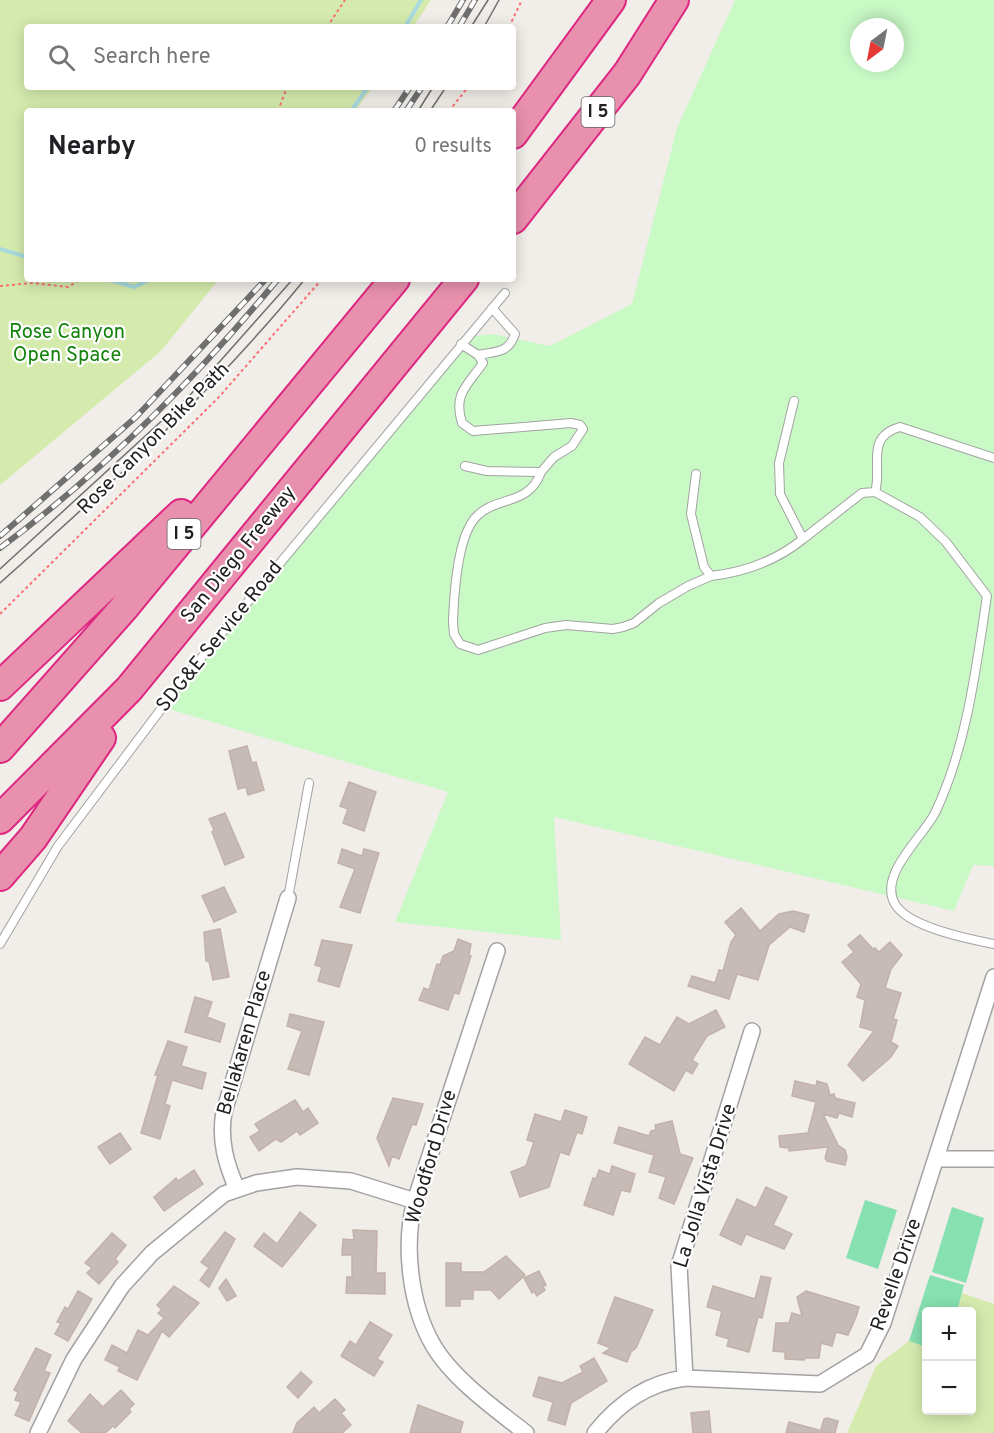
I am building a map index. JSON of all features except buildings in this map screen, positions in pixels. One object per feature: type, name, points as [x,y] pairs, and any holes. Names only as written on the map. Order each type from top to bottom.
[{"type":"highway","points":[[516,130],[611,0]]},
{"type":"highway","name":"I 5","points":[[516,215],[627,74],[674,0]]},
{"type":"highway","name":"I 5","points":[[0,748],[122,610],[392,282]]},
{"type":"highway","name":"San Diego Freeway","points":[[0,819],[129,689],[462,282]]},
{"type":"highway","points":[[0,686],[194,502],[364,316]]},
{"type":"highway","points":[[0,876],[33,838],[67,789],[129,689]]},
{"type":"street","name":"Bellakaren Place","points":[[237,1189],[226,1164],[221,1130],[224,1112],[288,898]]},
{"type":"street","name":"Woodford Drive","points":[[497,951],[415,1201],[408,1251],[414,1293],[433,1345],[470,1389],[526,1433]]},
{"type":"street","name":"Revelle Drive","points":[[595,1433],[607,1418],[639,1391],[671,1380],[685,1378],[820,1384],[867,1355],[883,1323],[994,977]]},
{"type":"street","name":"La Jolla Vista Drive","points":[[685,1378],[679,1266],[752,1032]]},
{"type":"street","points":[[936,1160],[994,1159]]},
{"type":"street","points":[[38,1433],[74,1359],[122,1286],[152,1253],[224,1194],[256,1183],[297,1177],[351,1181],[415,1201]]},
{"type":"lane","name":"SDG&E Service Road","points":[[0,944],[58,846],[186,676],[461,344],[506,293]]},
{"type":"lane","points":[[478,355],[504,351],[511,344],[515,334],[492,308]]},
{"type":"lane","points":[[461,344],[478,355],[483,363],[461,394],[457,405],[462,423],[473,430],[571,423],[580,425],[583,429],[572,446],[554,457],[541,472],[537,484],[530,491],[485,510],[475,518],[464,538],[453,622],[454,634],[460,644],[478,650],[545,628],[566,625],[614,629],[634,623],[658,603],[688,586],[711,576],[739,572],[778,557],[862,493],[875,492],[920,517],[946,542],[987,596]]},
{"type":"lane","points":[[794,400],[779,463],[780,494],[803,539]]},
{"type":"lane","points":[[875,492],[878,483],[875,472],[878,445],[890,430],[900,427],[994,458]]},
{"type":"lane","points":[[465,466],[487,471],[541,472]]},
{"type":"lane","points":[[696,474],[691,514],[704,567],[711,576]]},
{"type":"lane","points":[[994,589],[987,596],[965,719],[945,786],[923,834],[904,856],[890,883],[894,903],[911,921],[994,944]]},
{"type":"lane","points":[[288,898],[309,783]]},
{"type":"path","points":[[329,24],[345,0]]},
{"type":"path","points":[[510,24],[522,0]]},
{"type":"path","points":[[279,108],[286,90]]},
{"type":"path","points":[[451,108],[466,90]]},
{"type":"path","points":[[0,286],[33,283],[68,287],[76,282]]},
{"type":"path","name":"Rose Canyon Bike Path","points":[[0,614],[219,397],[319,282]]},
{"type":"green space","name":"Rose Canyon Open Space","points":[[0,0],[431,0],[415,24],[24,24],[24,90],[371,90],[357,108],[24,108],[24,282],[217,282],[161,351],[0,485]]},
{"type":"green space","points":[[735,0],[994,0],[994,866],[973,865],[954,911],[554,817],[561,940],[395,922],[448,792],[165,708],[467,337],[492,334],[550,346],[632,304],[677,128]]},
{"type":"green space","points":[[865,1200],[897,1210],[878,1269],[846,1258]]},
{"type":"green space","points":[[952,1207],[984,1218],[966,1283],[932,1272]]},
{"type":"green space","points":[[930,1275],[964,1285],[958,1307],[922,1307],[922,1346],[909,1341]]},
{"type":"green space","points":[[962,1293],[994,1304],[994,1433],[847,1433],[876,1366],[909,1341],[922,1346],[922,1415],[976,1415],[976,1307],[958,1307]]},
{"type":"waterway","points":[[407,24],[421,0]]},
{"type":"waterway","points":[[353,108],[366,90]]},
{"type":"waterway","points":[[0,249],[24,256]]},
{"type":"waterway","points":[[117,282],[134,287],[145,282]]},
{"type":"tram line","points":[[473,24],[488,0]]},
{"type":"tram line","points":[[486,24],[499,0]]},
{"type":"tram line","points":[[420,108],[431,90]]},
{"type":"tram line","points":[[432,108],[444,90]]},
{"type":"tram line","points":[[0,569],[191,394],[290,282]]},
{"type":"tram line","points":[[0,583],[159,437],[234,360],[302,282]]},
{"type":"railway","points":[[449,24],[463,0]]},
{"type":"railway","points":[[461,24],[475,0]]},
{"type":"railway","points":[[396,108],[408,90]]},
{"type":"railway","points":[[408,108],[420,90]]},
{"type":"railway","points":[[0,536],[136,417],[263,282]]},
{"type":"railway","points":[[0,548],[76,488],[147,422],[215,352],[275,282]]}]
